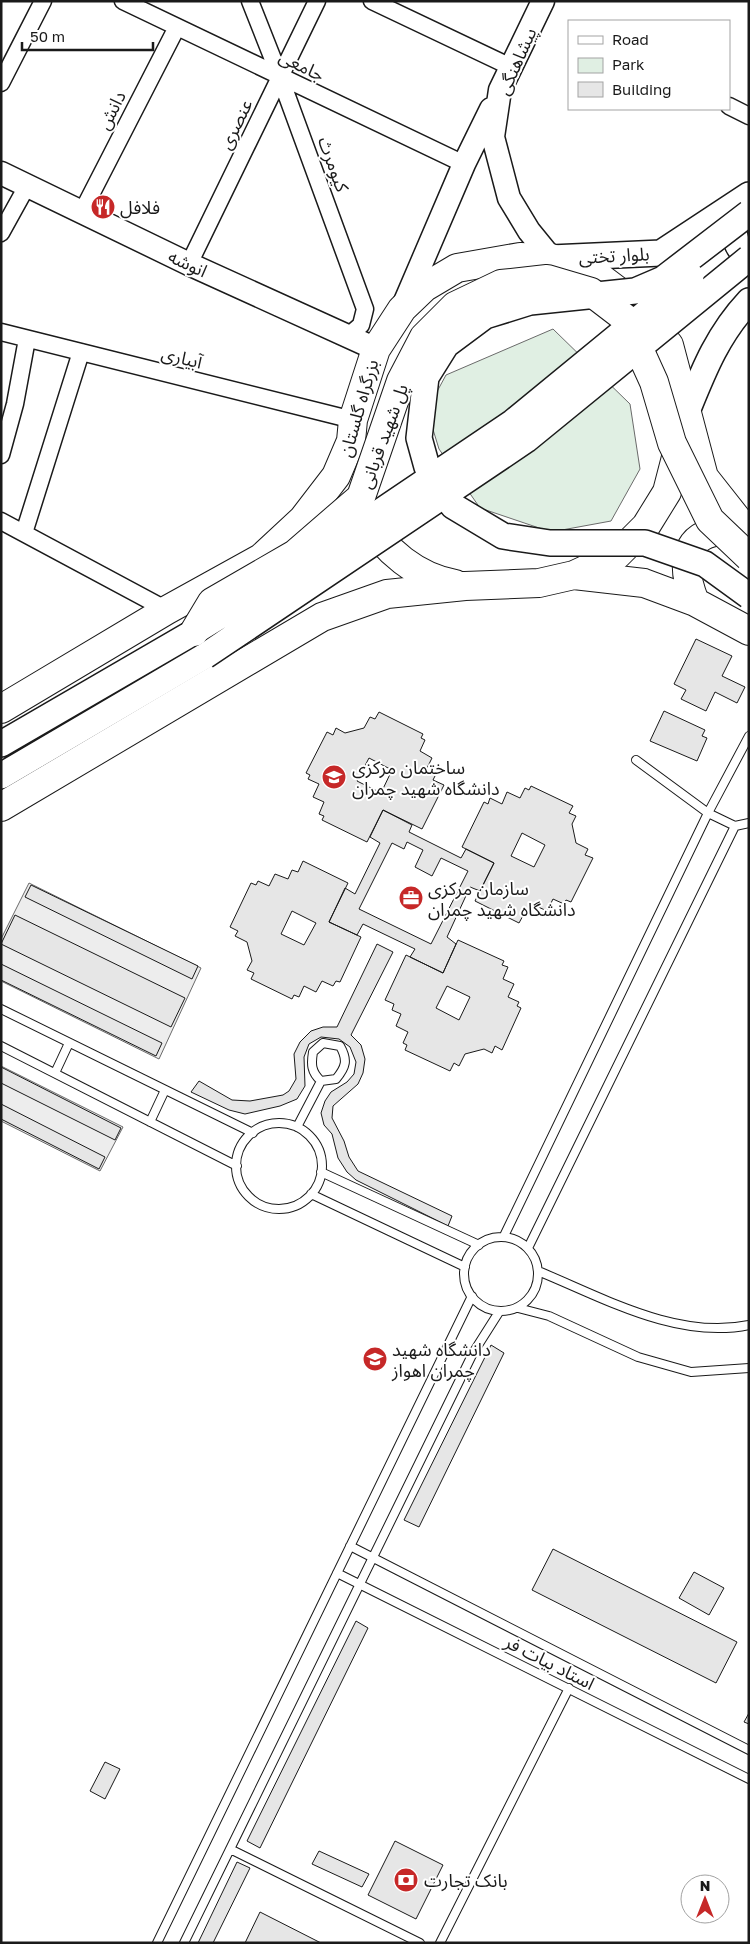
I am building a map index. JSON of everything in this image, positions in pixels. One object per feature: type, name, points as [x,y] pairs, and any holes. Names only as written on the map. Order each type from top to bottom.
[{"type":"highway","name":"بزرگراه گلستان","points":[[1,709],[167,610],[262,558],[302,519],[336,476],[352,431],[376,349],[402,310],[426,287],[456,268],[520,257],[552,258],[598,276],[638,306],[669,345],[704,477],[748,541]]},
{"type":"highway","name":"پل شهید قربانی","points":[[200,644],[212,602],[295,554],[361,497],[402,381],[424,337],[455,306],[501,284],[547,279],[591,292],[625,318],[654,382],[672,443],[710,520],[748,541]]},
{"type":"highway","points":[[1,807],[322,617],[387,594],[465,586],[539,583],[574,576],[617,555],[646,526],[667,492],[686,414]]},
{"type":"highway","points":[[352,431],[352,476],[356,493],[370,524],[380,538],[391,550],[418,570],[448,583],[465,586]]},
{"type":"highway","points":[[695,602],[687,582],[686,559],[692,545],[704,536],[731,530],[748,541]]},
{"type":"highway","points":[[574,576],[644,583],[695,602],[749,631]]},
{"type":"main road","name":"بلوار تختی","points":[[552,258],[661,253],[748,201]]},
{"type":"main road","points":[[1,776],[200,644],[526,440],[749,258],[740,249],[734,231],[736,213],[748,201]]},
{"type":"main road","name":"پل شهید قربانی","points":[[748,201],[663,279],[635,291],[530,302],[485,316],[446,345],[426,377],[420,438],[428,467],[452,506],[503,536],[550,543],[645,543],[705,564],[749,596]]},
{"type":"main road","name":"پل شهید قربانی","points":[[200,644],[297,568],[513,422],[749,229]]},
{"type":"main road","points":[[686,414],[712,352],[737,314],[749,301]]},
{"type":"main road","points":[[1,744],[200,644]]},
{"type":"street","points":[[1,84],[43,1]]},
{"type":"street","name":"جامعی","points":[[123,1],[464,164]]},
{"type":"street","name":"کیومرث","points":[[250,1],[280,77],[365,309],[361,325],[347,337]]},
{"type":"street","name":"عنصری","points":[[189,264],[317,1]]},
{"type":"street","points":[[372,1],[511,67]]},
{"type":"street","name":"پیشاهنگی","points":[[543,1],[500,90],[493,137],[509,198],[529,231],[552,258]]},
{"type":"street","name":"دانش","points":[[82,212],[177,27]]},
{"type":"street","points":[[402,310],[464,164],[500,90]]},
{"type":"street","points":[[730,106],[749,116]]},
{"type":"street","name":"انوشه","points":[[1,173],[189,264],[376,349]]},
{"type":"street","points":[[1,233],[27,186]]},
{"type":"street","name":"آبیاری","points":[[1,332],[81,352],[352,431]]},
{"type":"street","points":[[1,455],[8,403],[27,339]]},
{"type":"street","points":[[24,533],[81,352]]},
{"type":"street","points":[[1,521],[167,610]]},
{"type":"lane","points":[[504,1236],[708,813],[749,736]]},
{"type":"lane","points":[[636,760],[708,813],[735,826],[749,823]]},
{"type":"lane","points":[[528,1248],[735,826]]},
{"type":"lane","points":[[1,1010],[253,1133]]},
{"type":"lane","points":[[55,1073],[69,1042]]},
{"type":"lane","points":[[323,1043],[340,1046],[346,1056],[345,1068],[336,1079],[320,1081],[314,1075],[311,1064],[312,1052],[323,1043]]},
{"type":"lane","points":[[1,1046],[237,1166]]},
{"type":"lane","points":[[297,1127],[320,1081]]},
{"type":"lane","points":[[150,1122],[165,1090]]},
{"type":"lane","points":[[281,1123],[297,1127],[301,1128],[316,1143],[323,1162],[319,1183],[307,1200],[288,1208],[267,1208],[249,1197],[238,1180],[236,1159],[244,1140],[261,1127],[281,1123]]},
{"type":"lane","points":[[321,1172],[479,1245]]},
{"type":"lane","points":[[311,1194],[465,1267]]},
{"type":"lane","points":[[518,1308],[533,1295],[540,1277],[536,1258],[523,1242],[504,1236],[485,1240],[470,1252],[463,1271],[467,1290],[480,1306],[499,1312],[518,1308],[549,1316],[638,1357],[691,1372],[749,1368]]},
{"type":"lane","points":[[538,1271],[617,1304],[681,1326],[727,1329],[749,1325]]},
{"type":"lane","points":[[157,1943],[472,1296]]},
{"type":"lane","points":[[184,1943],[473,1353],[499,1312]]},
{"type":"lane","name":"استاد بیات فر","points":[[350,1546],[749,1750]]},
{"type":"lane","name":"استاد بیات فر","points":[[337,1573],[749,1779]]},
{"type":"lane","points":[[440,1943],[570,1688]]},
{"type":"lane","points":[[230,1848],[420,1943]]},
{"type":"green space","points":[[553,329],[630,404],[640,469],[611,521],[551,532],[480,508],[439,449],[427,410],[446,375]]},
{"type":"shaded area","points":[[29,883],[201,968],[159,1059],[1,981],[1,939]]},
{"type":"shaded area","points":[[1,1066],[123,1127],[100,1171],[1,1121]]},
{"type":"building","points":[[696,639],[732,656],[722,676],[745,687],[737,703],[715,692],[706,711],[681,699],[686,690],[674,684]]},
{"type":"building","points":[[664,711],[705,730],[702,736],[707,738],[697,761],[650,741]]},
{"type":"building","name":"ساختمان مرکزی دانشگاه شهید چمران","points":[[379,712],[423,734],[421,738],[425,740],[420,751],[432,758],[426,770],[436,774],[433,780],[444,785],[422,829],[383,810],[367,842],[322,820],[324,816],[319,814],[324,802],[313,797],[319,784],[308,779],[310,775],[306,773],[327,732],[333,735],[336,728],[345,733],[364,728],[370,717],[375,719]],"holes":[[[369,758],[392,770],[381,793],[357,781]]]},
{"type":"building","name":"ساختمان مرکزی دانشگاه شهید چمران","points":[[531,786],[573,806],[569,813],[576,816],[572,824],[576,843],[588,849],[585,855],[593,858],[571,902],[566,900],[564,904],[553,899],[547,911],[534,905],[530,915],[525,912],[519,923],[475,901],[494,863],[462,847],[484,802],[488,804],[490,798],[502,804],[507,792],[520,798],[525,788],[529,790]],"holes":[[[522,833],[545,845],[534,867],[511,856]]]},
{"type":"building","points":[[383,810],[412,825],[409,832],[461,858],[466,849],[494,863],[480,891],[470,887],[447,937],[456,944],[443,973],[410,957],[415,949],[363,924],[357,935],[329,922],[345,888],[355,894],[380,843],[370,837]],"holes":[[[407,842],[423,850],[415,867],[432,876],[441,858],[468,871],[431,944],[359,909],[392,843],[404,849]]]},
{"type":"building","points":[[303,861],[348,883],[329,922],[361,937],[340,982],[336,981],[333,986],[322,981],[316,992],[304,986],[299,997],[294,995],[292,999],[251,979],[254,973],[247,970],[252,961],[247,942],[235,936],[238,931],[230,927],[251,883],[256,885],[258,881],[269,886],[275,874],[288,879],[292,870],[298,872]],"holes":[[[292,911],[316,923],[304,945],[281,934]]]},
{"type":"building","points":[[31,885],[198,966],[192,979],[25,897]]},
{"type":"building","points":[[15,915],[185,998],[171,1027],[1,944]]},
{"type":"building","points":[[458,940],[504,961],[502,965],[508,967],[503,979],[514,984],[508,997],[519,1002],[517,1006],[521,1008],[502,1050],[495,1046],[492,1053],[484,1049],[465,1054],[459,1066],[454,1063],[450,1071],[405,1050],[407,1045],[403,1043],[408,1032],[396,1026],[401,1014],[392,1010],[394,1004],[385,1000],[406,955],[443,973]],"holes":[[[447,986],[470,997],[459,1020],[436,1008]]]},
{"type":"building","points":[[377,944],[393,952],[351,1035],[361,1045],[365,1059],[363,1073],[358,1084],[333,1106],[332,1118],[344,1141],[349,1157],[358,1171],[452,1216],[448,1226],[356,1180],[347,1172],[338,1158],[332,1134],[324,1125],[321,1113],[325,1101],[331,1092],[347,1082],[354,1074],[356,1062],[350,1047],[339,1039],[321,1037],[309,1044],[304,1057],[305,1086],[297,1099],[280,1106],[245,1114],[229,1110],[191,1092],[199,1081],[232,1100],[250,1101],[283,1095],[289,1091],[296,1079],[294,1054],[300,1042],[311,1031],[323,1027],[337,1027]]},
{"type":"building","points":[[1,964],[162,1043],[156,1056],[1,980]]},
{"type":"building","points":[[1,1067],[121,1128],[115,1140],[1,1083]]},
{"type":"building","points":[[1,1104],[105,1157],[99,1169],[1,1119]]},
{"type":"building","points":[[491,1345],[504,1353],[419,1527],[404,1520]]},
{"type":"building","points":[[553,1549],[737,1642],[716,1683],[532,1590]]},
{"type":"building","points":[[694,1572],[724,1588],[709,1615],[679,1598]]},
{"type":"building","points":[[356,1621],[368,1628],[260,1848],[247,1841]]},
{"type":"building","points":[[749,1713],[749,1724],[744,1722]]},
{"type":"building","points":[[105,1762],[120,1769],[105,1799],[90,1791]]},
{"type":"building","name":"بانک تجارت","points":[[395,1841],[443,1865],[416,1919],[368,1895]]},
{"type":"building","points":[[319,1851],[369,1874],[362,1887],[312,1864]]},
{"type":"building","points":[[237,1862],[250,1868],[213,1943],[198,1943]]},
{"type":"building","points":[[260,1912],[321,1943],[245,1943]]},
{"type":"place","name":"فلافل","points":[[103,207]]},
{"type":"place","name":"ساختمان مرکزی دانشگاه شهید چمران","points":[[334,777]]},
{"type":"place","name":"سازمان مرکزی دانشگاه شهید چمران","points":[[411,898]]},
{"type":"place","name":"دانشگاه شهید چمران اهواز","points":[[375,1359]]},
{"type":"place","name":"بانک تجارت","points":[[406,1880]]}]
